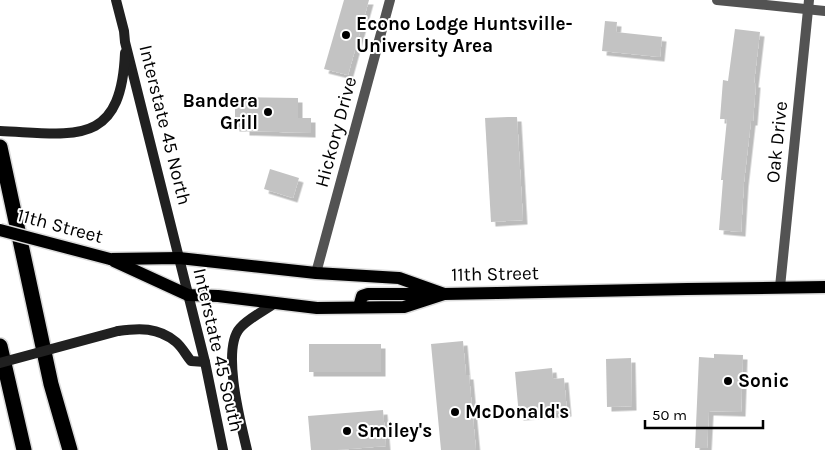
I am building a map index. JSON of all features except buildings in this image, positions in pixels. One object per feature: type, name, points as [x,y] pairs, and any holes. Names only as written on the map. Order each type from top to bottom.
[{"type":"highway","points":[[0,147],[51,384],[70,450]]},
{"type":"highway","points":[[0,346],[24,450]]},
{"type":"main road","name":"Interstate 45 North","points":[[116,0],[179,258]]},
{"type":"main road","points":[[0,131],[72,134],[94,127],[108,116],[119,98],[124,78],[125,42]]},
{"type":"main road","name":"11th Street","points":[[0,230],[110,259],[188,295],[218,296],[317,308],[404,307],[444,294],[780,287],[825,288]]},
{"type":"main road","name":"11th Street","points":[[110,259],[179,258],[316,273],[399,278],[444,294]]},
{"type":"main road","name":"Interstate 45 South","points":[[179,258],[205,362],[223,450]]},
{"type":"main road","points":[[359,307],[362,296],[368,294],[444,294]]},
{"type":"main road","points":[[246,450],[238,412],[231,360],[236,336],[240,328],[275,303]]},
{"type":"main road","points":[[0,363],[118,331],[141,328],[160,332],[176,342],[191,361],[205,362]]},
{"type":"street","name":"Hickory Drive","points":[[316,273],[390,0]]},
{"type":"street","points":[[717,0],[808,5],[825,11]]},
{"type":"street","name":"Oak Drive","points":[[780,287],[808,5]]},
{"type":"place","name":"Econo Lodge Huntsville- University Area","points":[[346,35]]},
{"type":"place","name":"Bandera Grill","points":[[268,112]]},
{"type":"place","name":"Sonic","points":[[728,381]]},
{"type":"place","name":"McDonald's","points":[[455,412]]},
{"type":"place","name":"Smiley's","points":[[347,431]]}]
